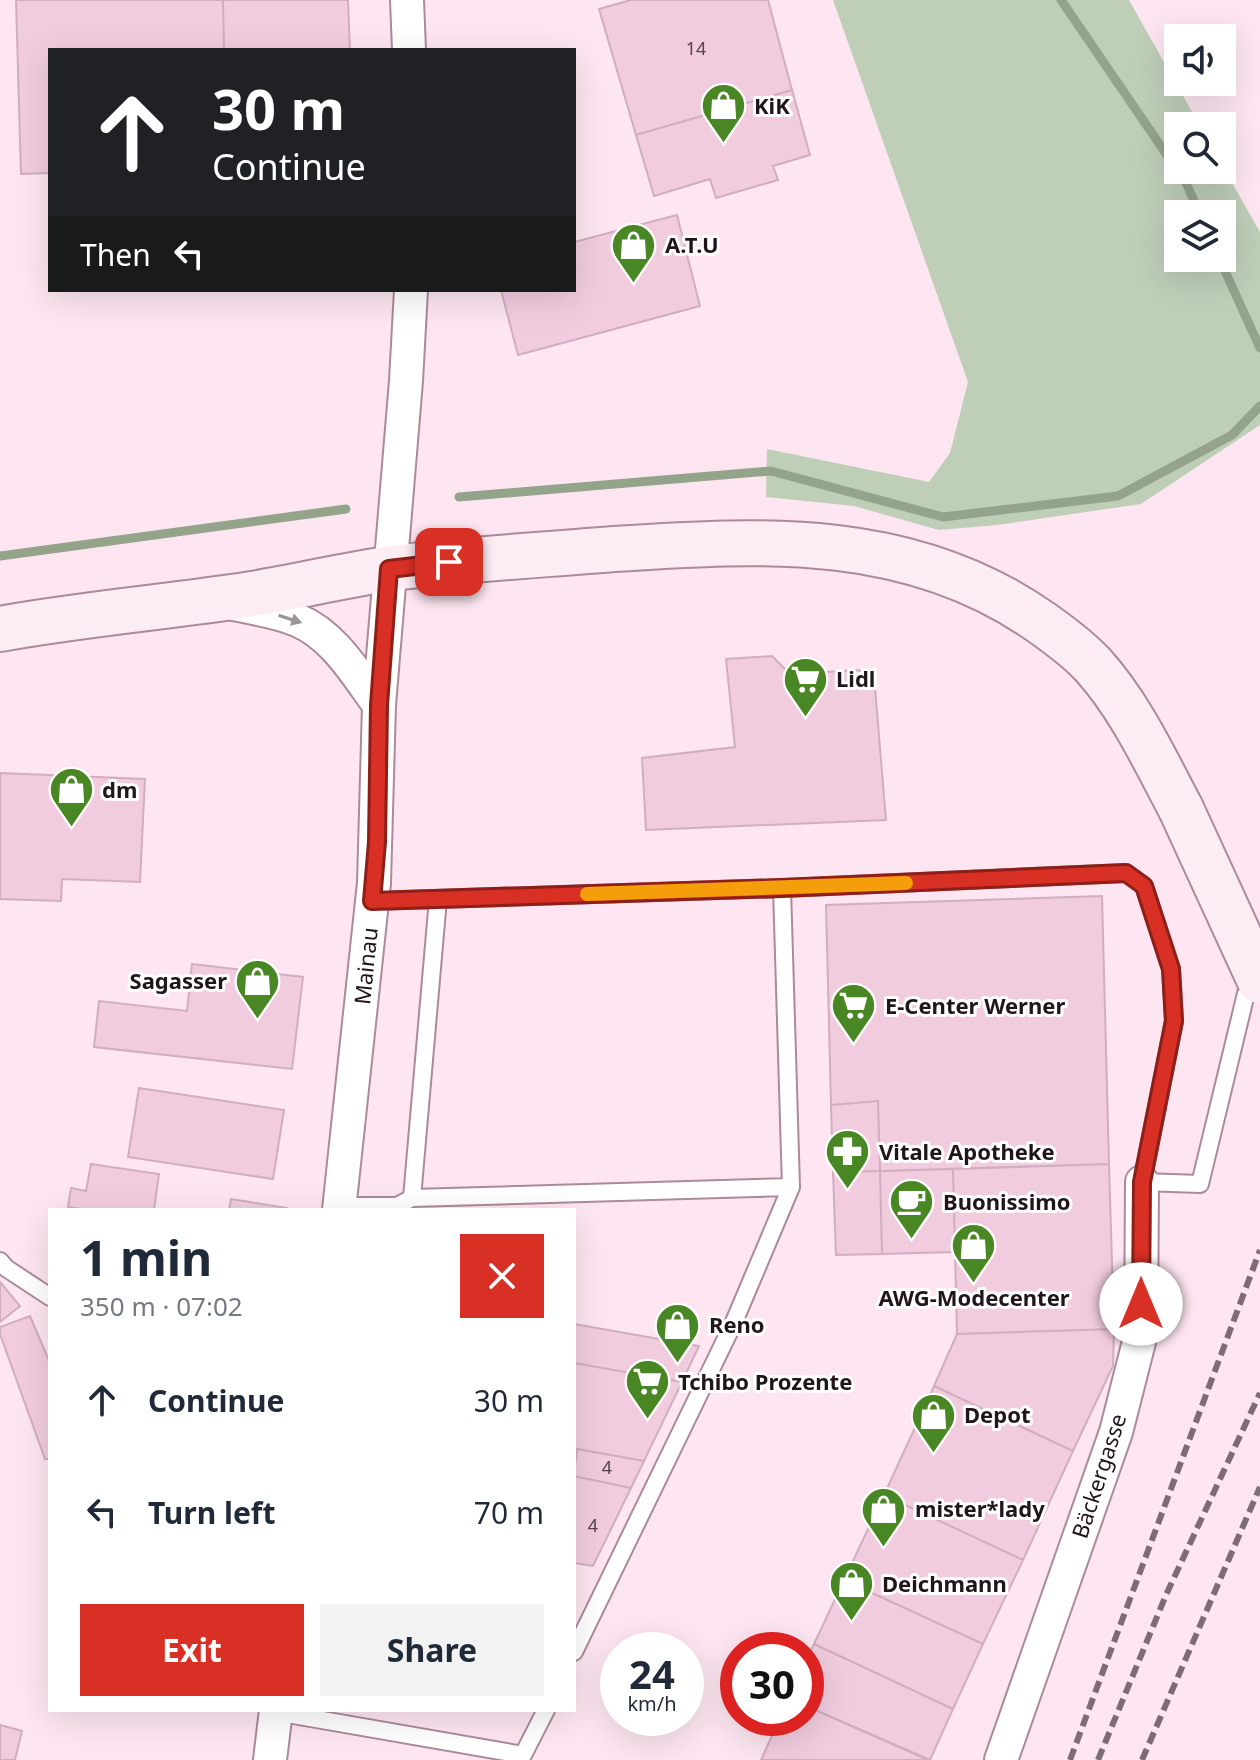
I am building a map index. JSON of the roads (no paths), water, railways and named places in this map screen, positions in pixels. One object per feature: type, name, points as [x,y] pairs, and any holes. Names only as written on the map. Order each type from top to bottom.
[{"type":"street","points":[[407,0],[409,48]]},
{"type":"street","name":"Mainau","points":[[339,1208],[377,842],[379,705],[411,292]]},
{"type":"street","points":[[0,629],[214,600],[389,569],[479,559],[678,545],[784,542],[844,548],[950,574],[1042,623],[1092,664],[1144,738],[1181,809],[1260,981]]},
{"type":"street","points":[[214,600],[297,620],[321,635],[344,657],[379,705]]},
{"type":"street","name":"Bäckergasse","points":[[1001,1760],[1116,1432],[1141,1334],[1142,1182]]},
{"type":"street","points":[[270,1760],[276,1712]]},
{"type":"lane","points":[[372,901],[1126,873],[1144,886],[1171,969],[1174,1021],[1142,1182],[1200,1184],[1260,937]]},
{"type":"lane","points":[[576,1648],[734,1322],[791,1187],[782,888]]},
{"type":"lane","points":[[412,1198],[438,899]]},
{"type":"lane","points":[[339,1208],[397,1206],[412,1198],[791,1187]]},
{"type":"lane","points":[[0,1261],[48,1296]]},
{"type":"lane","points":[[282,1712],[523,1755],[545,1712]]},
{"type":"waterway","points":[[1061,0],[1186,183],[1194,200]]},
{"type":"waterway","points":[[1225,272],[1260,348]]},
{"type":"waterway","points":[[459,497],[771,471],[943,517],[1118,496],[1232,435],[1260,406]]},
{"type":"waterway","points":[[0,556],[346,509]]},
{"type":"railway","points":[[1070,1760],[1260,1250]]},
{"type":"railway","points":[[1098,1760],[1166,1595],[1260,1393]]},
{"type":"railway","points":[[1142,1760],[1260,1487]]},
{"type":"place","name":"KiK","points":[[723,145]]},
{"type":"place","name":"A.T.U","points":[[634,284]]},
{"type":"place","name":"Lidl","points":[[805,718]]},
{"type":"place","name":"dm","points":[[71,829]]},
{"type":"place","name":"Sagasser","points":[[258,1020]]},
{"type":"place","name":"E-Center Werner","points":[[854,1045]]},
{"type":"place","name":"Vitale Apotheke","points":[[848,1191]]},
{"type":"place","name":"Buonissimo","points":[[912,1241]]},
{"type":"place","name":"AWG-Modecenter","points":[[974,1284]]},
{"type":"place","name":"Reno","points":[[678,1364]]},
{"type":"place","name":"Tchibo Prozente","points":[[647,1421]]},
{"type":"place","name":"Depot","points":[[933,1454]]},
{"type":"place","name":"mister*lady","points":[[884,1548]]},
{"type":"place","name":"Deichmann","points":[[851,1623]]}]
